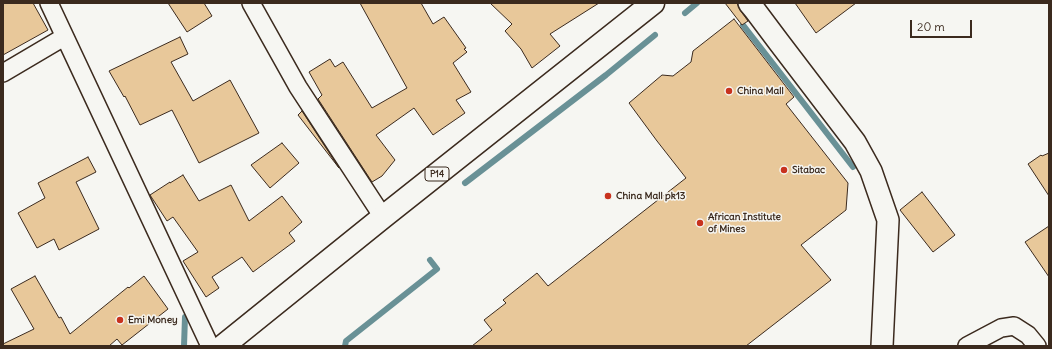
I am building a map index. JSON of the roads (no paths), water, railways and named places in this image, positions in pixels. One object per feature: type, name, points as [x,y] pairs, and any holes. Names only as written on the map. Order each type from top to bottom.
[{"type":"main road","name":"P14","points":[[223,346],[652,3]]},
{"type":"street","points":[[48,3],[210,346]]},
{"type":"street","points":[[251,3],[298,87],[383,217]]},
{"type":"street","points":[[749,3],[855,142],[872,171],[888,220],[882,346]]},
{"type":"street","points":[[3,73],[64,37]]},
{"type":"street","points":[[967,346],[1001,328],[1014,326],[1028,335],[1037,346]]},
{"type":"waterway","points":[[685,13],[697,3]]},
{"type":"waterway","points":[[743,25],[853,167]]},
{"type":"waterway","points":[[465,183],[606,75],[655,35]]},
{"type":"waterway","points":[[345,346],[346,341],[437,269],[430,260]]},
{"type":"waterway","points":[[184,346],[185,317]]},
{"type":"place","name":"China Mall","points":[[729,91]]},
{"type":"place","name":"Sitabac","points":[[784,170]]},
{"type":"place","name":"China Mall pk13","points":[[608,196]]},
{"type":"place","name":"African Institute of Mines","points":[[700,223]]},
{"type":"place","name":"Emi Money","points":[[120,320]]}]
